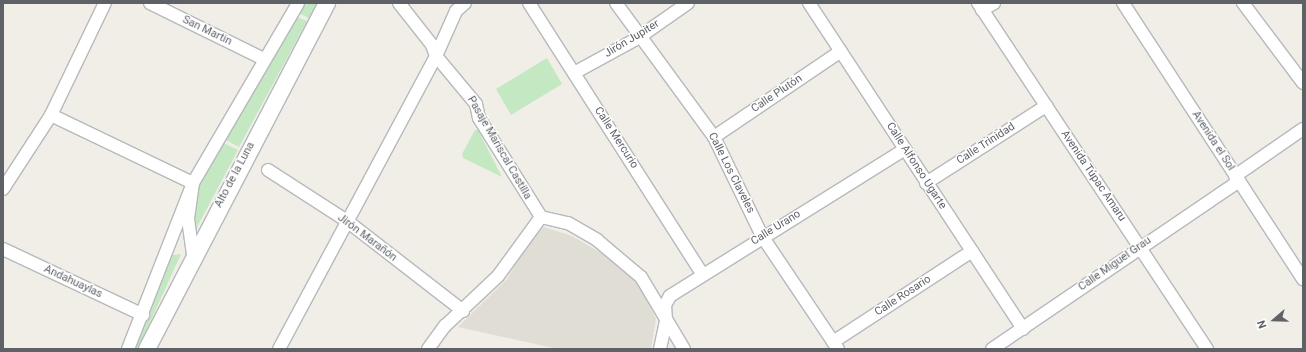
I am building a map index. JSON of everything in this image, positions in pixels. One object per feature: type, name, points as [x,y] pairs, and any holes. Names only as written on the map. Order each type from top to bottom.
[{"type":"main road","name":"Alto de la Luna","points":[[147,349],[194,255],[327,3]]},
{"type":"street","points":[[3,189],[51,115],[105,3]]},
{"type":"street","name":"San Martin","points":[[150,3],[264,59]]},
{"type":"street","name":"Pasaje Mariscal Castilla","points":[[399,3],[432,45],[436,56],[476,104],[479,118],[541,217]]},
{"type":"street","points":[[279,349],[436,56],[456,11],[465,3]]},
{"type":"street","name":"Calle Mercurio","points":[[529,3],[702,274]]},
{"type":"street","name":"Calle Los Claveles","points":[[616,3],[638,38],[714,137],[762,236],[836,345]]},
{"type":"street","name":"Jirón Jupiter","points":[[574,73],[638,38],[688,3]]},
{"type":"street","name":"Calle Alfonso Ugarte","points":[[809,3],[1023,330]]},
{"type":"street","points":[[980,6],[994,3]]},
{"type":"street","name":"Avenida el Sol","points":[[1123,3],[1303,279]]},
{"type":"street","points":[[1243,3],[1303,83]]},
{"type":"street","points":[[128,349],[143,315],[193,183],[264,59],[292,5]]},
{"type":"street","name":"Avenida Túpac Amaru","points":[[980,6],[1207,349]]},
{"type":"street","name":"Calle Plutón","points":[[714,137],[841,51]]},
{"type":"street","name":"Calle Trinidad","points":[[926,183],[1046,106]]},
{"type":"street","points":[[51,115],[193,183]]},
{"type":"street","name":"Calle Miguel Grau","points":[[992,349],[1023,330],[1237,178],[1303,129]]},
{"type":"street","name":"Calle Urano","points":[[660,349],[666,320],[665,305],[670,296],[762,236],[905,149]]},
{"type":"street","name":"Jirón Marañón","points":[[268,170],[347,222],[463,311]]},
{"type":"street","points":[[193,183],[188,219],[194,255]]},
{"type":"street","points":[[428,349],[445,326],[463,311],[498,276],[541,217],[568,223],[614,252],[641,276],[684,349]]},
{"type":"street","name":"Andahuaylas","points":[[3,249],[143,315]]},
{"type":"street","name":"Calle Rosario","points":[[836,345],[972,251]]},
{"type":"shaded area","points":[[544,227],[572,236],[603,254],[639,283],[656,319],[651,349],[558,349],[458,327],[507,279],[527,244]]},
{"type":"green space","points":[[304,3],[317,3],[309,18],[298,13]]},
{"type":"green space","points":[[297,17],[307,21],[239,147],[224,139]]},
{"type":"green space","points":[[547,58],[562,84],[511,115],[496,89]]},
{"type":"green space","points":[[475,130],[478,130],[502,177],[463,158],[462,154]]},
{"type":"green space","points":[[222,142],[238,150],[195,231],[197,188]]},
{"type":"green space","points":[[181,254],[138,349],[132,349],[168,256]]}]
